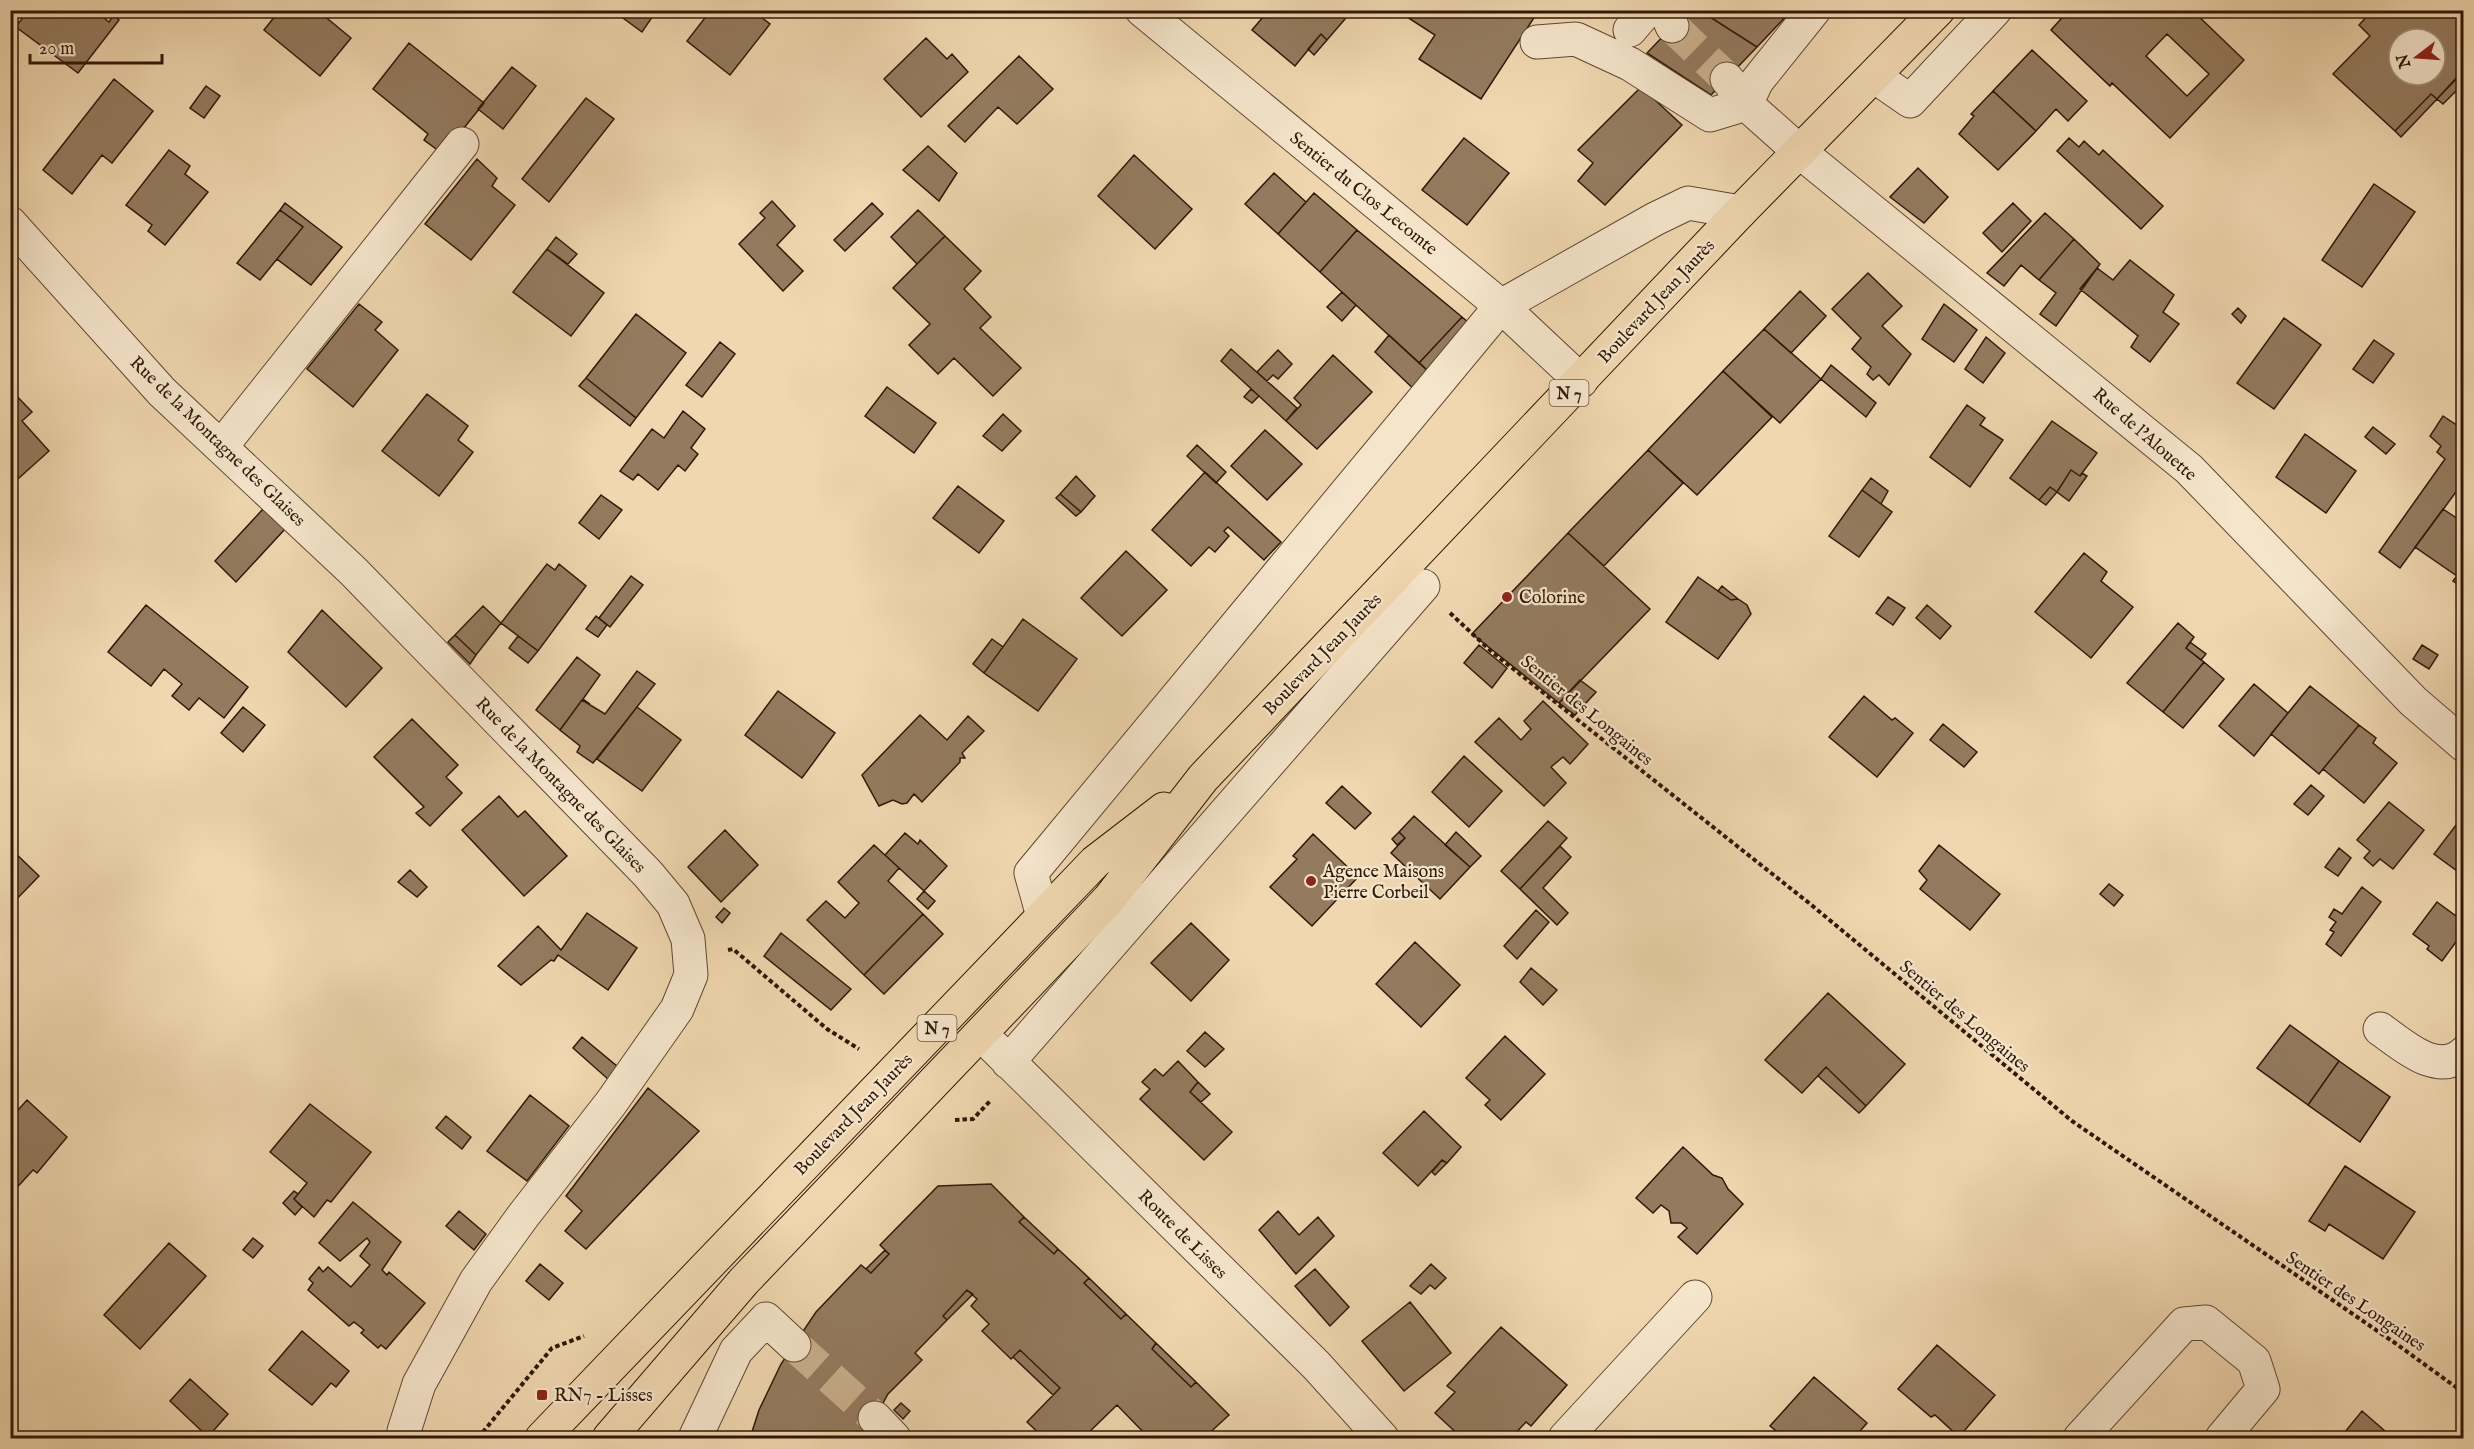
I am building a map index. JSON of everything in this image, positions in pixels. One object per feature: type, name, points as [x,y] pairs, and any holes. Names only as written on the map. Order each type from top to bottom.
[{"type":"main road","name":"Boulevard Jean Jaurès","points":[[609,1438],[744,1281],[1109,898],[1203,778],[1740,213],[1938,10]]},
{"type":"main road","name":"Boulevard Jean Jaurès","points":[[542,1438],[1095,862],[1203,778]]},
{"type":"street","name":"Sentier du Clos Lecomte","points":[[1142,10],[1501,306],[1581,381]]},
{"type":"street","points":[[1537,42],[1576,39],[1630,64],[1710,115],[1736,91],[1757,81],[1814,10]]},
{"type":"street","points":[[1874,76],[1910,101],[1995,10]]},
{"type":"street","name":"Rue de l'Alouette","points":[[1736,91],[1800,152],[2189,469],[2413,701],[2463,745]]},
{"type":"street","points":[[221,447],[462,144]]},
{"type":"street","points":[[1043,916],[1031,873],[1501,306],[1655,219],[1688,203],[1740,213]]},
{"type":"street","name":"Rue de la Montagne des Glaises","points":[[10,223],[162,392],[353,571],[648,874],[673,904],[688,939],[691,975],[677,1009],[612,1103],[523,1216],[476,1281],[419,1384],[404,1431],[406,1438]]},
{"type":"street","points":[[1008,1062],[1423,586]]},
{"type":"street","points":[[2380,1029],[2424,1059],[2443,1062],[2459,1057],[2463,1053]]},
{"type":"street","name":"Route de Lisses","points":[[981,1034],[1316,1365],[1382,1438]]},
{"type":"street","points":[[1565,1438],[1695,1297]]},
{"type":"street","points":[[695,1438],[736,1351],[766,1319],[794,1345]]},
{"type":"street","points":[[2080,1438],[2184,1324],[2206,1322],[2254,1361],[2263,1389],[2222,1438]]},
{"type":"path","name":"Sentier des Longaines","points":[[1470,632],[1809,903],[2072,1121],[2395,1343],[2463,1393]]},
{"type":"path","points":[[733,949],[827,1029],[864,1052]]},
{"type":"building","points":[[28,10],[94,10],[109,22],[114,15],[119,20],[78,73],[16,27]]},
{"type":"building","points":[[280,10],[317,10],[351,38],[320,76],[264,30]]},
{"type":"building","points":[[612,10],[657,10],[642,32]]},
{"type":"building","points":[[711,10],[742,10],[750,16],[753,11],[770,24],[730,75],[687,41]]},
{"type":"building","points":[[1269,10],[1334,10],[1345,19],[1327,40],[1321,34],[1295,66],[1252,30]]},
{"type":"building","points":[[1412,10],[1539,10],[1481,99],[1419,59],[1435,35],[1407,17]]},
{"type":"building","points":[[1688,10],[1699,10],[1757,47],[1711,95],[1647,53]]},
{"type":"building","points":[[1699,10],[1792,10],[1757,47]]},
{"type":"building","points":[[2069,10],[2192,10],[2244,60],[2170,138],[2112,83],[2110,86],[2051,30]],"holes":[[[2167,34],[2209,74],[2187,96],[2146,56]]]},
{"type":"building","points":[[2373,10],[2464,10],[2464,71],[2437,99],[2431,94],[2395,131],[2333,74],[2370,36],[2359,25]]},
{"type":"building","points":[[1321,34],[1327,40],[1314,55],[1308,49]]},
{"type":"building","points":[[926,38],[947,59],[952,54],[968,72],[921,117],[884,79]]},
{"type":"building","points":[[409,43],[484,103],[443,154],[424,140],[428,134],[373,89]]},
{"type":"building","points":[[2032,50],[2087,101],[2068,121],[2056,109],[2036,131],[1993,91]]},
{"type":"building","points":[[1019,56],[1053,89],[1017,124],[998,107],[965,142],[948,126]]},
{"type":"building","points":[[512,67],[536,86],[503,129],[478,109]]},
{"type":"building","points":[[2459,75],[2464,83],[2443,104],[2437,99]]},
{"type":"building","points":[[114,79],[153,111],[112,163],[102,155],[72,194],[43,170]]},
{"type":"building","points":[[206,86],[220,96],[204,118],[190,108]]},
{"type":"building","points":[[1641,87],[1682,125],[1605,205],[1578,181],[1593,163],[1578,150]]},
{"type":"building","points":[[1993,91],[2036,131],[1998,170],[1959,134],[1974,116],[1971,114]]},
{"type":"building","points":[[2431,94],[2437,99],[2401,137],[2395,131]]},
{"type":"building","points":[[586,98],[614,119],[549,202],[522,179]]},
{"type":"building","points":[[1464,138],[1509,173],[1467,225],[1422,190]]},
{"type":"building","points":[[2069,138],[2079,147],[2084,141],[2099,155],[2103,150],[2163,206],[2141,229],[2057,151]]},
{"type":"building","points":[[928,146],[957,173],[939,201],[903,170]]},
{"type":"building","points":[[169,150],[190,166],[185,174],[208,192],[165,245],[148,231],[152,225],[126,205]]},
{"type":"building","points":[[1134,155],[1192,209],[1155,249],[1098,196]]},
{"type":"building","points":[[477,159],[497,178],[492,186],[515,205],[471,260],[425,224]]},
{"type":"building","points":[[1918,168],[1948,197],[1924,223],[1890,197]]},
{"type":"building","points":[[1274,173],[1306,202],[1278,234],[1245,204]]},
{"type":"building","points":[[2374,184],[2415,212],[2362,287],[2322,260]]},
{"type":"building","points":[[1314,193],[1357,230],[1320,272],[1278,234]]},
{"type":"building","points":[[772,201],[795,226],[777,245],[803,271],[783,291],[739,244],[765,218],[760,213]]},
{"type":"building","points":[[285,203],[342,247],[311,285],[277,259],[303,227],[280,210]]},
{"type":"building","points":[[872,203],[883,214],[845,251],[834,240]]},
{"type":"building","points":[[2013,203],[2031,221],[2002,252],[1983,233]]},
{"type":"building","points":[[280,210],[303,227],[260,280],[237,263]]},
{"type":"building","points":[[918,210],[945,236],[917,264],[891,237]]},
{"type":"building","points":[[2045,213],[2074,239],[2039,280],[2021,265],[2004,286],[1987,273]]},
{"type":"building","points":[[1357,230],[1462,317],[1419,363],[1320,272]]},
{"type":"building","points":[[945,236],[981,271],[964,289],[991,317],[980,328],[1021,368],[993,396],[954,358],[938,374],[909,345],[930,324],[893,288]]},
{"type":"building","points":[[556,237],[577,254],[568,264],[547,249]]},
{"type":"building","points":[[2074,239],[2100,264],[2056,326],[2040,314],[2056,293],[2039,280]]},
{"type":"building","points":[[547,249],[604,293],[571,336],[513,292]]},
{"type":"building","points":[[2130,260],[2174,295],[2163,312],[2179,324],[2150,362],[2131,347],[2138,336],[2080,289],[2097,268],[2113,280]]},
{"type":"building","points":[[1868,273],[1902,306],[1882,326],[1911,354],[1889,385],[1879,375],[1873,380],[1867,374],[1871,367],[1852,349],[1861,338],[1832,309]]},
{"type":"building","points":[[1800,291],[1826,316],[1791,353],[1764,329]]},
{"type":"building","points":[[1342,292],[1356,305],[1342,321],[1327,307]]},
{"type":"building","points":[[359,304],[382,322],[375,330],[398,350],[353,407],[307,369]]},
{"type":"building","points":[[1944,304],[1977,330],[1954,362],[1922,339]]},
{"type":"building","points":[[2238,308],[2246,316],[2241,323],[2232,314]]},
{"type":"building","points":[[636,314],[686,353],[636,418],[586,378]]},
{"type":"building","points":[[1462,317],[1482,334],[1438,380],[1419,363]]},
{"type":"building","points":[[2284,318],[2321,345],[2274,409],[2237,383]]},
{"type":"building","points":[[1764,329],[1821,379],[1780,423],[1723,371]]},
{"type":"building","points":[[1389,335],[1438,380],[1422,397],[1375,352]]},
{"type":"building","points":[[1986,337],[2005,353],[1983,383],[1965,369]]},
{"type":"building","points":[[2374,340],[2394,354],[2373,383],[2353,369]]},
{"type":"building","points":[[720,342],[735,354],[702,397],[686,385]]},
{"type":"building","points":[[1231,349],[1297,408],[1286,421],[1221,361]]},
{"type":"building","points":[[1278,350],[1292,364],[1278,379],[1273,375],[1267,381],[1257,372]]},
{"type":"building","points":[[1333,355],[1372,392],[1317,449],[1286,421],[1301,405],[1294,398]]},
{"type":"building","points":[[1831,365],[1876,403],[1866,417],[1821,379]]},
{"type":"building","points":[[1723,371],[1772,417],[1697,495],[1648,450]]},
{"type":"building","points":[[586,378],[636,418],[630,426],[579,386]]},
{"type":"building","points":[[887,387],[936,423],[914,453],[865,416]]},
{"type":"building","points":[[10,389],[32,412],[22,421],[49,451],[10,486]]},
{"type":"building","points":[[1251,389],[1259,396],[1252,403],[1244,397]]},
{"type":"building","points":[[427,394],[468,426],[458,440],[473,452],[439,496],[382,451]]},
{"type":"building","points":[[1967,405],[1985,418],[1980,425],[2003,440],[1970,487],[1930,457]]},
{"type":"building","points":[[683,411],[705,429],[691,448],[698,454],[685,471],[678,465],[658,490],[638,474],[633,480],[620,471],[652,429],[664,438]]},
{"type":"building","points":[[1003,414],[1021,431],[1002,451],[983,436]]},
{"type":"building","points":[[2443,416],[2464,430],[2464,481],[2400,568],[2379,552],[2445,459],[2437,452],[2441,446],[2430,436]]},
{"type":"building","points":[[2052,421],[2097,453],[2080,476],[2071,470],[2057,492],[2050,487],[2039,500],[2010,478]]},
{"type":"building","points":[[2373,427],[2395,444],[2386,454],[2365,437]]},
{"type":"building","points":[[1265,430],[1302,464],[1267,500],[1231,466]]},
{"type":"building","points":[[2305,434],[2356,471],[2326,513],[2276,477]]},
{"type":"building","points":[[1197,445],[1226,472],[1216,483],[1187,456]]},
{"type":"building","points":[[1648,450],[1683,483],[1604,566],[1568,533]]},
{"type":"building","points":[[2071,470],[2080,476],[2082,473],[2087,476],[2069,501],[2057,492]]},
{"type":"building","points":[[1205,472],[1281,542],[1264,560],[1228,527],[1224,531],[1229,536],[1215,552],[1209,547],[1191,566],[1152,530]]},
{"type":"building","points":[[1076,476],[1095,496],[1081,512],[1060,494]]},
{"type":"building","points":[[1871,478],[1888,491],[1881,504],[1862,490]]},
{"type":"building","points":[[958,486],[1004,521],[979,553],[933,518]]},
{"type":"building","points":[[2050,487],[2057,492],[2046,505],[2039,500]]},
{"type":"building","points":[[1862,490],[1892,512],[1859,557],[1829,536]]},
{"type":"building","points":[[1060,494],[1081,512],[1076,516],[1056,498]]},
{"type":"building","points":[[601,495],[622,510],[599,539],[579,523]]},
{"type":"building","points":[[263,509],[285,529],[236,582],[215,561]]},
{"type":"building","points":[[2443,509],[2464,523],[2464,566],[2457,576],[2415,547]]},
{"type":"building","points":[[1568,533],[1650,609],[1559,703],[1472,634]]},
{"type":"building","points":[[1126,551],[1167,590],[1122,636],[1081,598]]},
{"type":"building","points":[[2084,553],[2107,572],[2101,581],[2133,607],[2091,658],[2035,612]]},
{"type":"building","points":[[547,564],[555,570],[559,564],[586,586],[538,651],[501,623]]},
{"type":"building","points":[[2464,566],[2464,588],[2453,581]]},
{"type":"building","points":[[631,576],[643,585],[610,627],[599,618]]},
{"type":"building","points":[[1698,577],[1731,600],[1738,599],[1747,605],[1751,614],[1718,659],[1666,622]]},
{"type":"building","points":[[1722,586],[1738,599],[1731,600],[1718,591]]},
{"type":"building","points":[[1888,597],[1905,608],[1893,625],[1876,613]]},
{"type":"building","points":[[146,605],[248,687],[224,718],[199,698],[189,710],[172,696],[182,684],[164,669],[151,686],[108,652]]},
{"type":"building","points":[[1927,605],[1951,626],[1940,639],[1916,618]]},
{"type":"building","points":[[483,606],[501,623],[476,655],[455,635]]},
{"type":"building","points":[[322,610],[382,668],[346,707],[288,652]]},
{"type":"building","points":[[596,616],[607,625],[598,637],[586,629]]},
{"type":"building","points":[[1023,619],[1077,659],[1038,711],[984,673]]},
{"type":"building","points":[[2178,623],[2194,637],[2186,648],[2204,662],[2163,712],[2127,683]]},
{"type":"building","points":[[455,635],[476,655],[470,664],[448,642]]},
{"type":"building","points":[[518,636],[538,651],[528,663],[509,648]]},
{"type":"building","points":[[992,639],[1003,647],[984,673],[973,664]]},
{"type":"building","points":[[2190,642],[2206,654],[2201,660],[2186,648]]},
{"type":"building","points":[[1479,645],[1507,668],[1492,688],[1464,663]]},
{"type":"building","points":[[2422,645],[2438,655],[2429,669],[2413,659]]},
{"type":"building","points":[[577,657],[600,675],[583,699],[590,704],[582,700],[560,730],[536,710]]},
{"type":"building","points":[[2204,662],[2224,679],[2183,728],[2163,712]]},
{"type":"building","points":[[637,671],[655,684],[593,763],[577,752],[580,746],[560,730],[582,700],[605,714]]},
{"type":"building","points":[[1580,680],[1596,692],[1575,715],[1559,703]]},
{"type":"building","points":[[2254,684],[2288,713],[2254,756],[2219,726]]},
{"type":"building","points":[[2310,686],[2359,725],[2319,774],[2271,734]]},
{"type":"building","points":[[778,691],[835,733],[802,778],[745,735]]},
{"type":"building","points":[[1864,696],[1892,720],[1895,718],[1913,733],[1877,777],[1829,737]]},
{"type":"building","points":[[1543,701],[1588,744],[1570,764],[1563,757],[1551,767],[1566,783],[1544,806],[1475,742],[1499,718],[1521,740],[1531,729],[1524,721]]},
{"type":"building","points":[[243,707],[265,725],[243,752],[221,733]]},
{"type":"building","points":[[637,707],[681,740],[642,791],[597,759]]},
{"type":"building","points":[[920,715],[947,740],[968,716],[984,731],[962,753],[965,758],[960,758],[960,762],[922,802],[914,794],[907,803],[902,804],[893,800],[879,806],[862,775]]},
{"type":"building","points":[[412,719],[458,765],[446,777],[462,793],[430,826],[416,813],[424,807],[374,757]]},
{"type":"building","points":[[1943,724],[1977,752],[1964,767],[1930,740]]},
{"type":"building","points":[[2359,725],[2376,738],[2373,743],[2397,763],[2364,803],[2323,769]]},
{"type":"building","points":[[1464,756],[1502,791],[1469,827],[1432,792]]},
{"type":"building","points":[[2311,785],[2324,796],[2308,815],[2294,804]]},
{"type":"building","points":[[1342,786],[1371,813],[1355,829],[1326,803]]},
{"type":"building","points":[[499,796],[518,817],[525,811],[567,856],[524,896],[462,830]]},
{"type":"building","points":[[2389,802],[2424,830],[2393,869],[2380,859],[2373,866],[2364,858],[2370,851],[2357,840]]},
{"type":"building","points":[[1414,816],[1470,867],[1440,899],[1391,853],[1405,838],[1399,832]]},
{"type":"building","points":[[2464,817],[2464,876],[2434,854]]},
{"type":"building","points":[[1548,821],[1567,838],[1520,889],[1501,871]]},
{"type":"building","points":[[725,830],[758,865],[721,902],[688,867]]},
{"type":"building","points":[[1399,832],[1405,838],[1397,845],[1392,839]]},
{"type":"building","points":[[1456,832],[1481,856],[1470,867],[1445,845]]},
{"type":"building","points":[[905,833],[918,844],[920,840],[947,866],[924,891],[885,855]]},
{"type":"building","points":[[1313,834],[1358,877],[1312,926],[1270,887],[1297,859],[1293,856]]},
{"type":"building","points":[[874,845],[899,868],[888,881],[923,914],[864,975],[807,920],[826,901],[845,918],[859,903],[838,882]]},
{"type":"building","points":[[1939,845],[2000,894],[1970,930],[1920,889],[1927,880],[1919,871]]},
{"type":"building","points":[[1560,846],[1571,857],[1543,888],[1568,913],[1557,925],[1520,889]]},
{"type":"building","points":[[10,848],[39,876],[10,906]]},
{"type":"building","points":[[2339,848],[2351,858],[2338,876],[2325,867]]},
{"type":"building","points":[[410,870],[427,887],[417,897],[398,882]]},
{"type":"building","points":[[2109,884],[2123,895],[2114,906],[2100,894]]},
{"type":"building","points":[[2362,887],[2381,902],[2341,956],[2326,944],[2334,932],[2330,930],[2336,922],[2329,917],[2334,909],[2342,914]]},
{"type":"building","points":[[924,891],[935,901],[928,909],[917,899]]},
{"type":"building","points":[[2437,902],[2464,922],[2464,931],[2442,961],[2427,949],[2429,946],[2413,934]]},
{"type":"building","points":[[724,908],[730,913],[722,923],[716,917]]},
{"type":"building","points":[[1536,910],[1549,922],[1517,959],[1504,946]]},
{"type":"building","points":[[587,913],[637,948],[608,990],[558,955],[554,961],[551,960],[521,985],[498,966],[538,926],[561,950]]},
{"type":"building","points":[[923,914],[943,934],[884,994],[864,975]]},
{"type":"building","points":[[1191,923],[1229,960],[1191,1001],[1151,963]]},
{"type":"building","points":[[781,933],[851,989],[831,1010],[764,956]]},
{"type":"building","points":[[1415,942],[1460,985],[1421,1027],[1376,984]]},
{"type":"building","points":[[1531,968],[1557,990],[1543,1005],[1520,982]]},
{"type":"building","points":[[1828,993],[1905,1064],[1866,1106],[1826,1067],[1802,1093],[1765,1060]]},
{"type":"building","points":[[2290,1025],[2339,1061],[2308,1105],[2257,1068]]},
{"type":"building","points":[[1205,1032],[1224,1049],[1205,1067],[1187,1051]]},
{"type":"building","points":[[1505,1036],[1545,1074],[1501,1120],[1485,1105],[1490,1100],[1466,1078]]},
{"type":"building","points":[[582,1037],[618,1067],[609,1080],[573,1048]]},
{"type":"building","points":[[1178,1061],[1198,1082],[1190,1092],[1232,1132],[1204,1160],[1140,1099],[1150,1089],[1142,1082],[1155,1069],[1163,1076]]},
{"type":"building","points":[[2339,1061],[2390,1097],[2360,1142],[2308,1105]]},
{"type":"building","points":[[1826,1067],[1866,1106],[1859,1113],[1818,1076]]},
{"type":"building","points":[[1198,1082],[1210,1094],[1201,1102],[1190,1092]]},
{"type":"building","points":[[648,1088],[699,1131],[586,1249],[565,1231],[582,1211],[566,1196]]},
{"type":"building","points":[[530,1095],[569,1126],[527,1181],[487,1151]]},
{"type":"building","points":[[27,1100],[67,1137],[37,1173],[33,1170],[10,1195],[10,1119]]},
{"type":"building","points":[[310,1104],[371,1152],[331,1202],[327,1200],[314,1217],[294,1199],[307,1183],[270,1152]]},
{"type":"building","points":[[1424,1111],[1461,1147],[1447,1163],[1442,1160],[1418,1186],[1383,1153]]},
{"type":"building","points":[[446,1116],[471,1137],[462,1149],[436,1128]]},
{"type":"building","points":[[1683,1147],[1713,1175],[1722,1178],[1728,1189],[1743,1204],[1697,1254],[1678,1237],[1687,1228],[1681,1223],[1671,1223],[1669,1211],[1661,1205],[1653,1213],[1636,1198]]},
{"type":"building","points":[[1442,1160],[1447,1163],[1435,1175],[1432,1172]]},
{"type":"building","points":[[2345,1166],[2415,1212],[2383,1259],[2329,1224],[2325,1231],[2309,1221]]},
{"type":"building","points":[[991,1184],[1024,1217],[1019,1222],[1054,1254],[1058,1249],[1089,1278],[1084,1283],[1121,1319],[1126,1314],[1156,1343],[1152,1349],[1191,1387],[1196,1382],[1229,1415],[1204,1438],[1149,1438],[1117,1405],[1083,1438],[1044,1438],[1027,1422],[1060,1388],[1020,1350],[1011,1359],[982,1331],[989,1324],[971,1306],[977,1299],[967,1290],[943,1316],[947,1320],[915,1353],[922,1360],[888,1394],[864,1438],[750,1438],[759,1410],[781,1364],[816,1312],[861,1265],[871,1273],[889,1254],[880,1245],[938,1186]]},
{"type":"building","points":[[294,1191],[298,1194],[294,1199],[302,1207],[295,1215],[283,1203]]},
{"type":"building","points":[[353,1202],[401,1242],[382,1270],[387,1275],[389,1272],[425,1303],[386,1349],[381,1345],[378,1348],[361,1333],[364,1330],[354,1322],[349,1326],[308,1290],[313,1283],[309,1279],[319,1267],[323,1272],[328,1267],[351,1287],[370,1265],[360,1256],[370,1242],[367,1238],[340,1261],[319,1243]]},
{"type":"building","points":[[459,1211],[486,1234],[474,1250],[446,1226]]},
{"type":"building","points":[[1278,1211],[1299,1235],[1318,1217],[1334,1236],[1296,1274],[1259,1230]]},
{"type":"building","points":[[1024,1217],[1058,1249],[1054,1254],[1019,1222]]},
{"type":"building","points":[[253,1238],[263,1246],[253,1258],[243,1250]]},
{"type":"building","points":[[169,1243],[206,1276],[140,1349],[104,1315]]},
{"type":"building","points":[[885,1250],[889,1254],[871,1273],[866,1269]]},
{"type":"building","points":[[540,1264],[563,1283],[549,1300],[526,1281]]},
{"type":"building","points":[[1431,1264],[1446,1278],[1435,1289],[1430,1285],[1421,1294],[1410,1286]]},
{"type":"building","points":[[1315,1269],[1349,1307],[1330,1326],[1295,1286]]},
{"type":"building","points":[[1089,1278],[1126,1314],[1121,1319],[1084,1283]]},
{"type":"building","points":[[967,1290],[973,1294],[947,1320],[943,1316]]},
{"type":"building","points":[[1410,1302],[1451,1353],[1404,1391],[1362,1341]]},
{"type":"building","points":[[1501,1327],[1567,1385],[1531,1426],[1526,1422],[1511,1438],[1462,1438],[1435,1413],[1455,1392],[1447,1386]]},
{"type":"building","points":[[302,1331],[349,1371],[336,1387],[331,1383],[312,1405],[269,1370]]},
{"type":"building","points":[[1156,1343],[1196,1382],[1191,1387],[1152,1349]]},
{"type":"building","points":[[1937,1345],[1995,1395],[1959,1437],[1935,1415],[1931,1417],[1898,1389]]},
{"type":"building","points":[[1020,1350],[1060,1388],[1053,1395],[1013,1357]]},
{"type":"building","points":[[1814,1377],[1867,1423],[1854,1438],[1785,1438],[1770,1426]]},
{"type":"building","points":[[190,1379],[228,1414],[208,1437],[170,1401]]},
{"type":"building","points":[[901,1403],[910,1411],[903,1419],[894,1410]]},
{"type":"building","points":[[2362,1411],[2393,1438],[2340,1438]]},
{"type":"tunnel","points":[[1672,26],[1727,79]]},
{"type":"tunnel","points":[[794,1345],[875,1418]]},
{"type":"place","name":"Colorine","points":[[1507,597]]},
{"type":"place","name":"Agence Maisons Pierre Corbeil","points":[[1311,881]]},
{"type":"place","name":"RN7 - Lisses","points":[[542,1395]]}]
